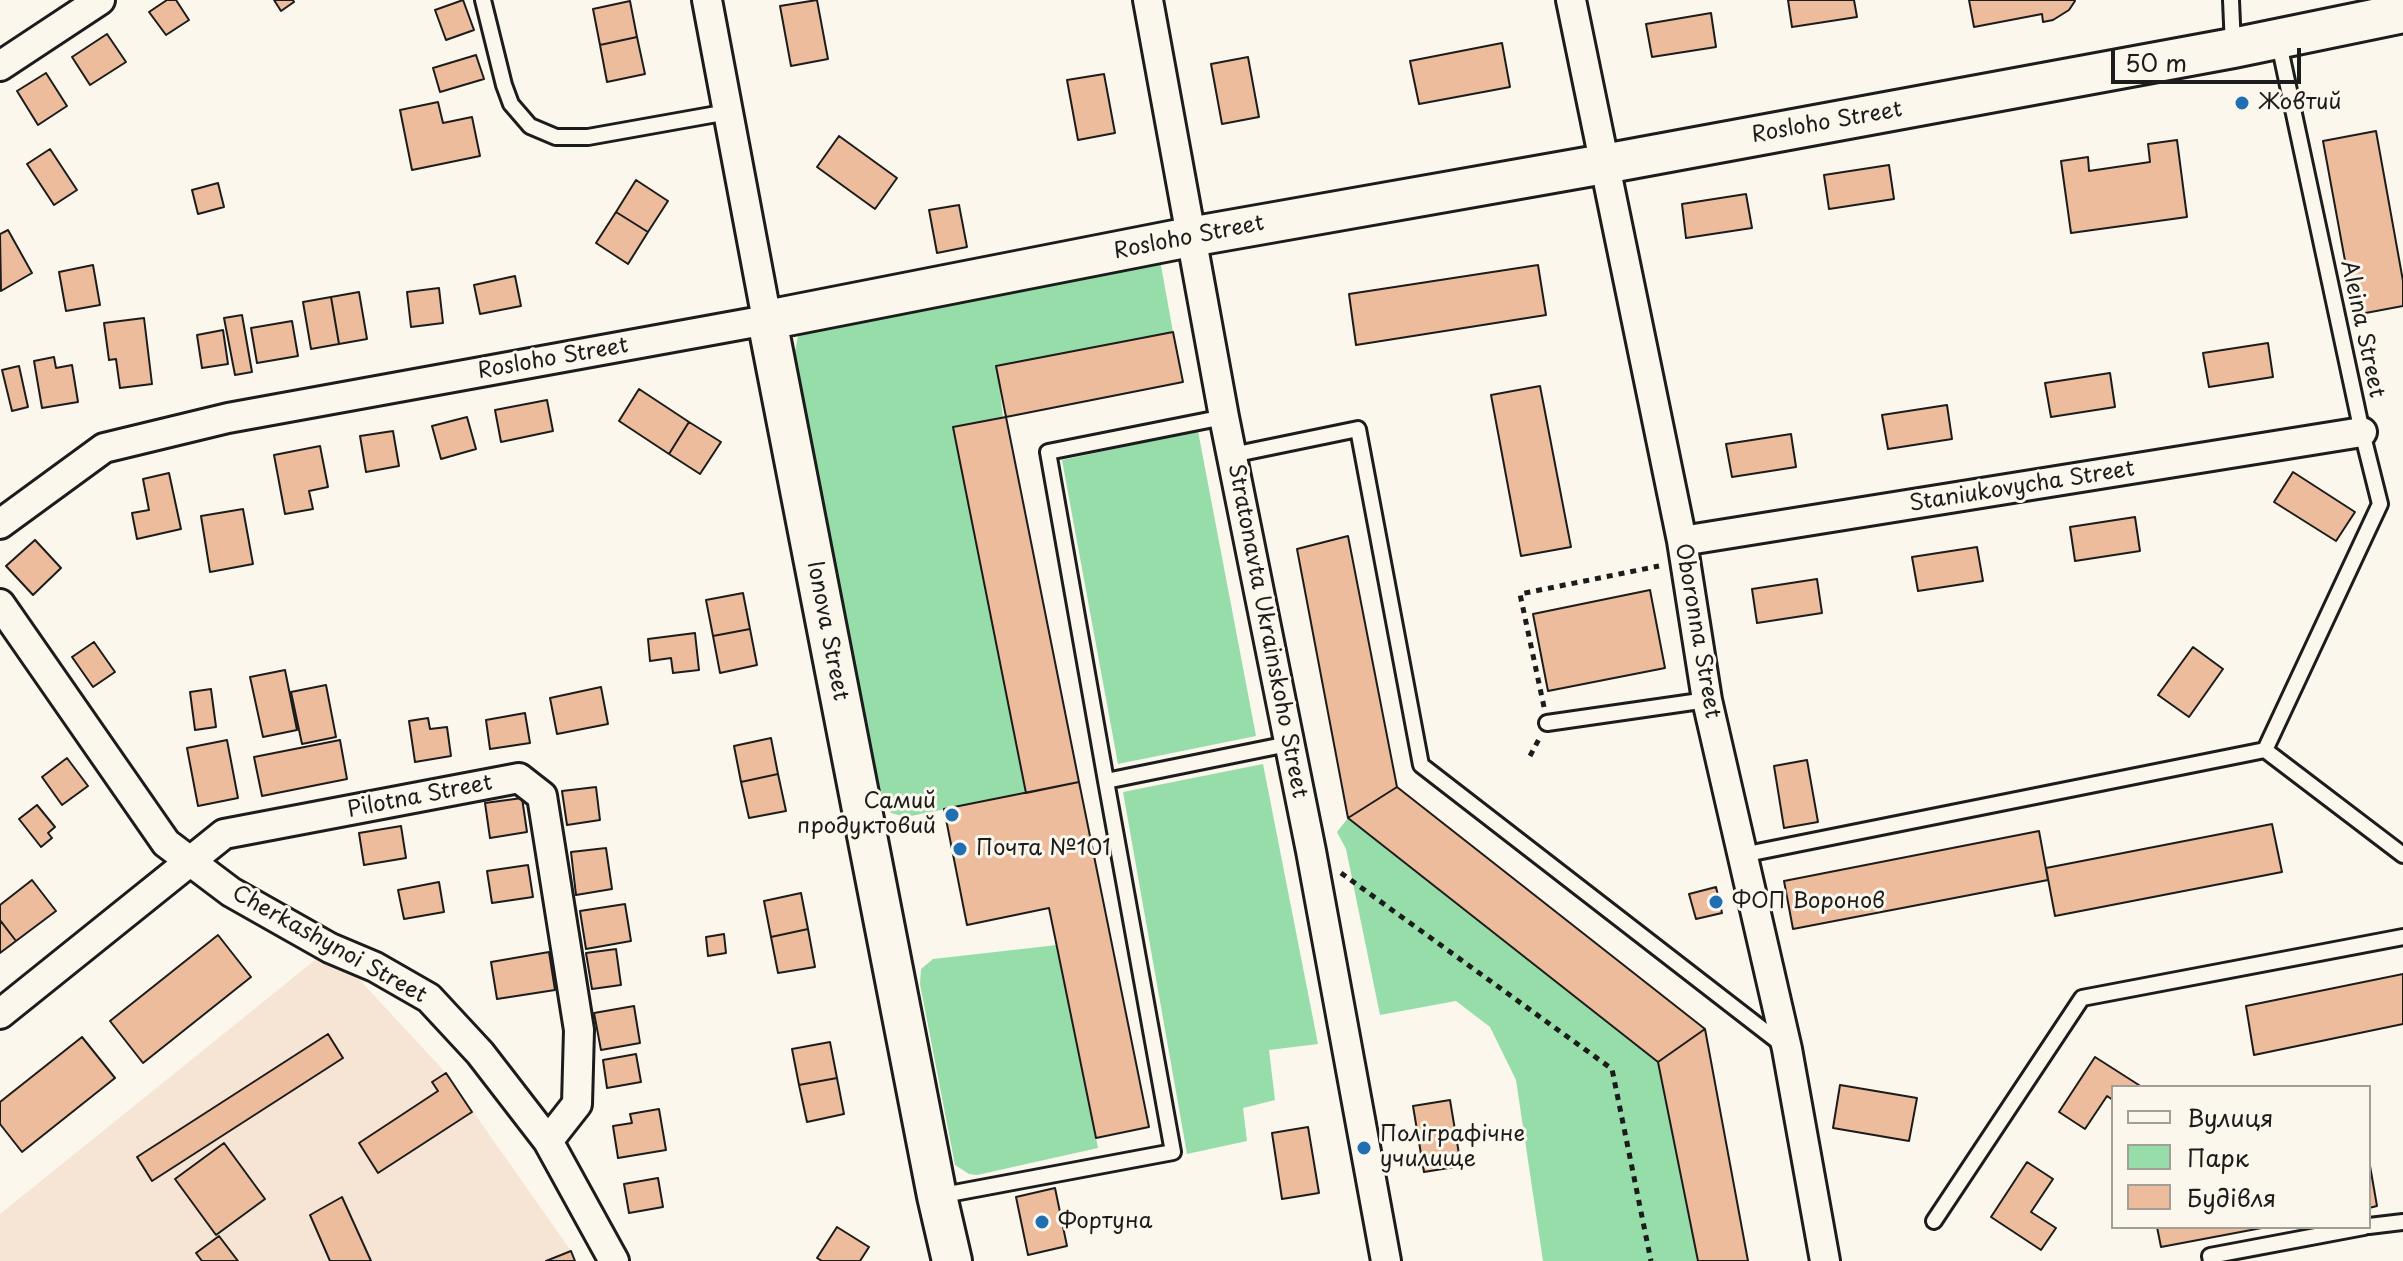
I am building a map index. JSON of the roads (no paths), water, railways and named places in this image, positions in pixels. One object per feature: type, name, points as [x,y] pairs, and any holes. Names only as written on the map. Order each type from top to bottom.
[{"type":"street","points":[[0,66],[100,0]]},
{"type":"street","name":"Ionova Street","points":[[707,0],[952,1261]]},
{"type":"street","name":"Stratonavta Ukrainskoho Street","points":[[1148,0],[1190,237],[1311,851],[1386,1261]]},
{"type":"street","name":"Oboronna Street","points":[[1571,0],[1683,551],[1707,700],[1787,1049],[1825,1261]]},
{"type":"street","name":"Rosloho Street","points":[[0,524],[104,448],[228,418],[767,320],[1190,237],[2233,48],[2403,13]]},
{"type":"street","name":"Staniukovycha Street","points":[[1683,551],[2362,432]]},
{"type":"street","name":"Cherkashynoi Street","points":[[0,604],[166,843],[231,892],[330,948],[375,967],[429,998],[480,1053],[548,1141],[614,1261]]},
{"type":"street","name":"Pilotna Street","points":[[0,1014],[224,834],[519,778],[542,796],[579,1030],[577,1104],[548,1141]]},
{"type":"lane","points":[[483,0],[507,94],[511,104],[530,126],[556,137],[588,137],[728,112]]},
{"type":"lane","points":[[2231,0],[2233,48]]},
{"type":"lane","name":"Aleina Street","points":[[2265,750],[2380,504],[2278,39]]},
{"type":"lane","points":[[937,1196],[1173,1152],[1048,452],[1224,417]]},
{"type":"lane","points":[[1232,455],[1358,429],[1421,765],[1787,1049]]},
{"type":"lane","points":[[1547,723],[1707,700]]},
{"type":"lane","points":[[1106,781],[1288,744]]},
{"type":"lane","points":[[1742,855],[2265,750],[2403,855]]},
{"type":"lane","points":[[1934,1221],[2082,998],[2403,937]]},
{"type":"lane","points":[[2371,1226],[2403,1222]]},
{"type":"lane","points":[[2211,1261],[2210,1256],[2351,1229]]},
{"type":"place","name":"Жовтий","points":[[2242,103]]},
{"type":"place","name":"Самий продуктовий","points":[[952,815]]},
{"type":"place","name":"Почта №101","points":[[960,849]]},
{"type":"place","name":"ФОП Воронов","points":[[1716,902]]},
{"type":"place","name":"Поліграфічне училище","points":[[1364,1148]]},
{"type":"place","name":"Фортуна","points":[[1042,1222]]}]
